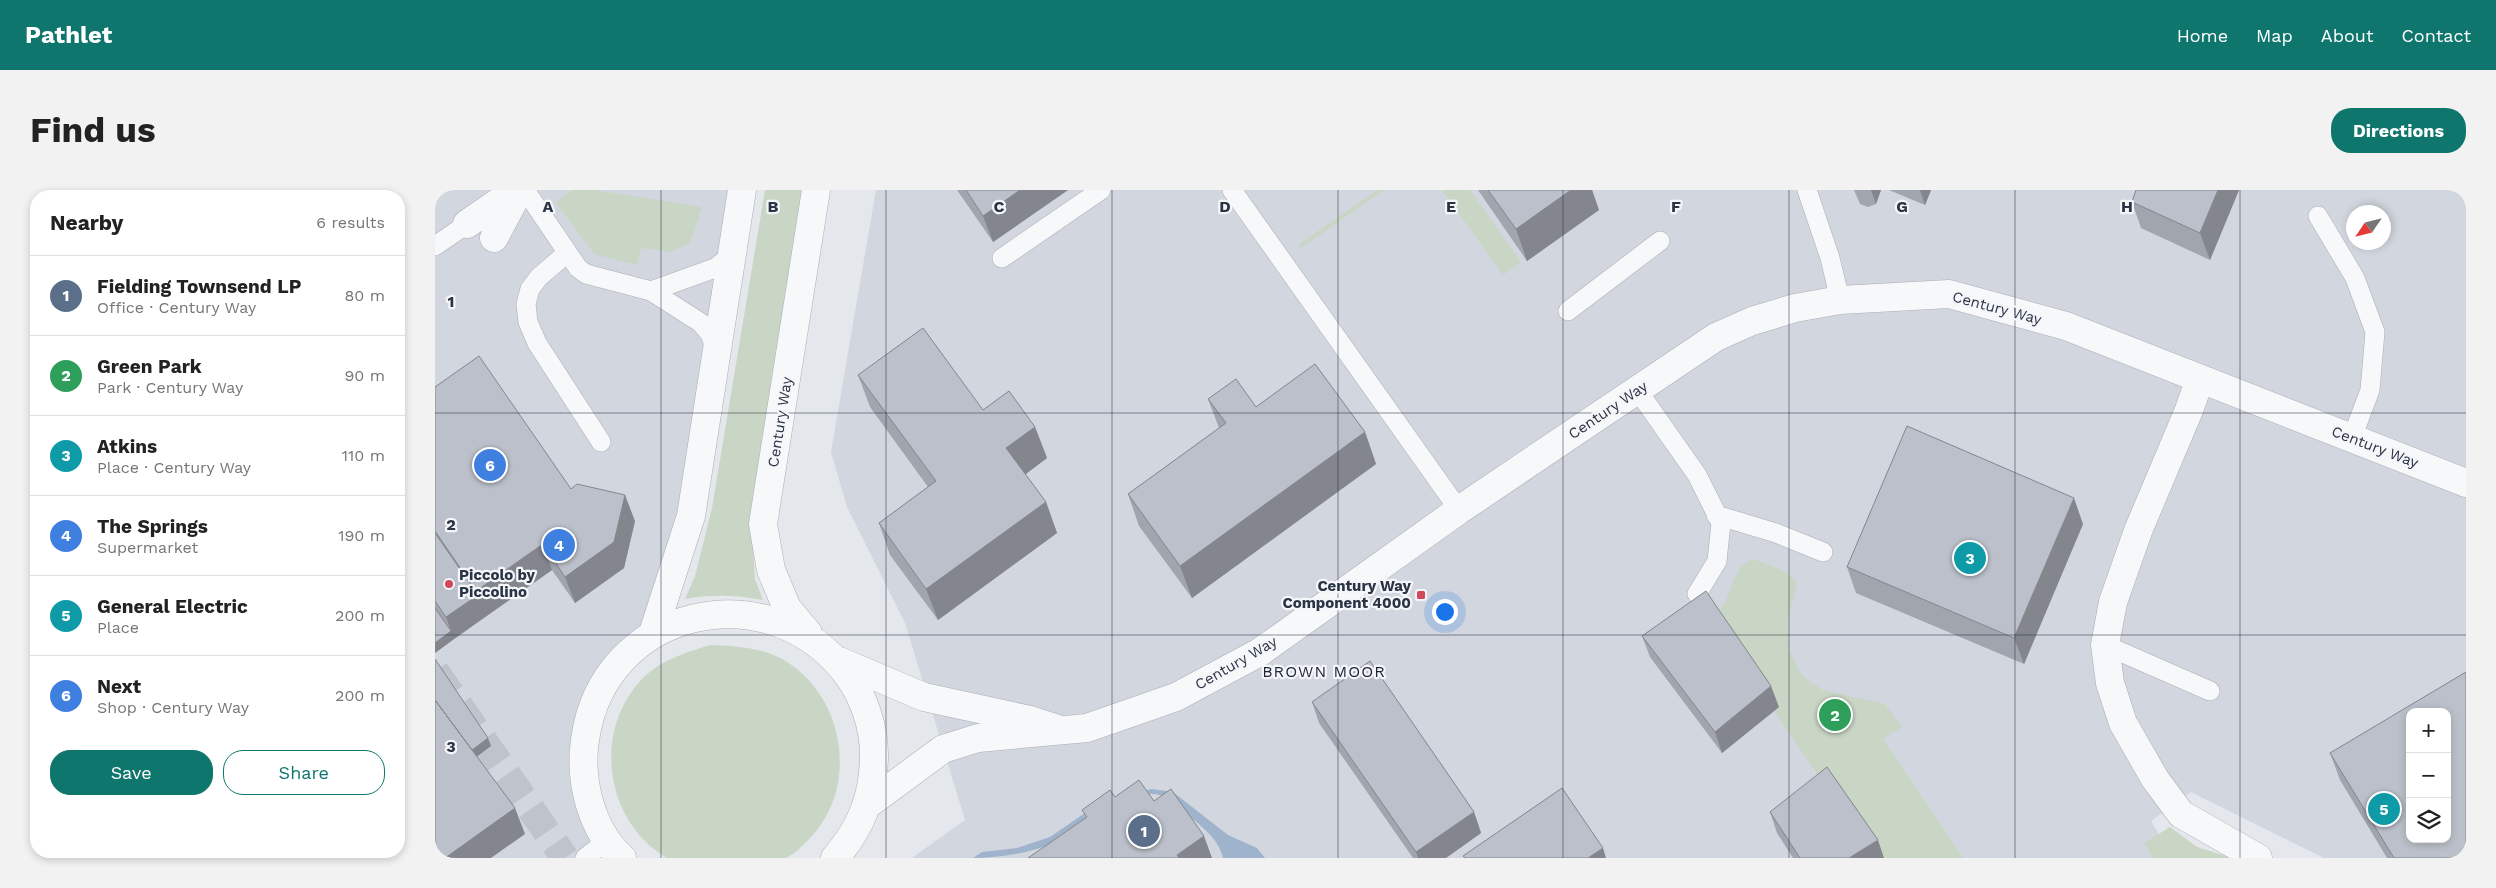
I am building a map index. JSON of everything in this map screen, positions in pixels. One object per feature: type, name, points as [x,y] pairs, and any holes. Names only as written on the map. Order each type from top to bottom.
[{"type":"street","points":[[467,224],[516,190]]},
{"type":"street","points":[[494,238],[520,190]]},
{"type":"street","points":[[653,633],[691,516],[742,190]]},
{"type":"street","name":"Century Way","points":[[815,641],[787,608],[771,570],[763,524],[816,190]]},
{"type":"street","name":"Century Way","points":[[867,805],[943,749],[979,738],[1087,728],[1176,697],[1260,652],[1459,510],[1716,338],[1752,321],[1795,308],[1840,300],[1949,294],[2066,326],[2200,380],[2466,482]]},
{"type":"street","points":[[2200,380],[2138,530],[2113,602],[2105,645],[2110,683],[2123,723],[2155,779],[2181,814],[2258,858]]},
{"type":"street","points":[[615,849],[599,827],[587,796],[582,758],[588,719],[609,674],[630,651],[653,633],[692,617],[735,613],[777,621],[815,641],[836,660],[855,685],[867,713],[874,751],[874,775],[867,805],[843,852]]},
{"type":"street","name":"Century Way","points":[[836,660],[924,697],[1030,720],[1065,731]]},
{"type":"lane","points":[[525,190],[578,268],[586,274],[651,291],[701,323],[710,334],[716,350]]},
{"type":"lane","points":[[1002,258],[1101,190]]},
{"type":"lane","points":[[1232,190],[1459,510]]},
{"type":"lane","points":[[1807,190],[1840,300]]},
{"type":"lane","points":[[2318,216],[2355,278],[2375,332],[2370,390],[2352,438]]},
{"type":"lane","points":[[435,246],[467,224]]},
{"type":"lane","points":[[1568,311],[1660,241]]},
{"type":"lane","points":[[567,253],[539,276],[530,289],[527,304],[527,322],[537,343],[601,442]]},
{"type":"lane","points":[[651,291],[715,268],[732,255]]},
{"type":"lane","points":[[1638,391],[1697,474],[1721,523],[1717,561],[1697,594]]},
{"type":"lane","points":[[1716,514],[1776,533],[1823,552]]},
{"type":"lane","points":[[2105,645],[2210,691]]},
{"type":"lane","points":[[585,858],[615,849]]},
{"type":"shaded area","points":[[435,190],[742,190],[691,516],[582,758],[622,858],[435,858]]},
{"type":"shaded area","points":[[876,190],[2466,190],[2466,858],[2324,858],[2191,792],[2151,821],[2173,858],[912,858],[965,820],[905,623],[847,507],[831,452]]},
{"type":"green space","points":[[572,190],[595,190],[702,207],[690,243],[670,252],[641,248],[637,265],[597,255],[592,251],[556,203]]},
{"type":"green space","points":[[765,190],[807,190],[752,532],[755,579],[763,600],[724,596],[685,599],[695,576],[712,508]]},
{"type":"green space","points":[[1377,190],[1384,190],[1301,248],[1298,245]]},
{"type":"green space","points":[[1442,190],[1470,190],[1521,262],[1503,275]]},
{"type":"green space","points":[[1753,559],[1787,572],[1797,582],[1788,621],[1789,650],[1802,676],[1823,690],[1885,704],[1902,727],[1883,739],[1963,858],[1875,858],[1712,621],[1725,602],[1740,567]]},
{"type":"green space","points":[[710,645],[757,650],[784,660],[805,676],[821,696],[832,719],[838,744],[840,769],[835,795],[825,818],[809,839],[786,858],[667,858],[646,842],[630,822],[619,800],[613,775],[612,749],[616,724],[626,700],[649,672],[683,654]]},
{"type":"green space","points":[[2170,827],[2197,847],[2232,858],[2153,858],[2144,843]]},
{"type":"water","points":[[1152,789],[1173,792],[1228,835],[1257,848],[1265,858],[1223,858],[1219,846],[1212,837],[1185,811],[1171,800],[1153,794],[1141,795],[1116,805],[1046,846],[1015,854],[973,858],[982,852],[1017,848],[1050,837],[1098,804],[1129,793]]},
{"type":"building","points":[[966,190],[1020,190],[983,216]]},
{"type":"building","points":[[1488,190],[1571,190],[1516,229]]},
{"type":"building","points":[[2136,190],[2218,190],[2200,233],[2132,202]]},
{"type":"building","points":[[923,328],[983,410],[1009,391],[1035,427],[1006,448],[1046,502],[926,589],[879,523],[936,481],[858,375]]},
{"type":"building","points":[[479,356],[571,489],[577,484],[625,495],[614,542],[565,577],[543,544],[476,591],[435,531],[435,387]]},
{"type":"building","points":[[1315,364],[1365,432],[1180,566],[1128,494],[1226,423],[1208,399],[1236,379],[1256,407]]},
{"type":"building","points":[[1907,426],[2074,498],[2014,638],[1847,567]]},
{"type":"building","points":[[435,533],[478,595],[446,617],[435,601]]},
{"type":"building","points":[[1706,591],[1771,686],[1715,732],[1642,636]]},
{"type":"building","points":[[435,608],[451,631],[435,643]]},
{"type":"building","points":[[435,659],[488,738],[472,750],[435,700]]},
{"type":"building","points":[[1370,661],[1474,812],[1416,852],[1312,702]]},
{"type":"building","points":[[2466,672],[2466,858],[2394,858],[2330,753]]},
{"type":"building","points":[[435,700],[515,808],[445,858],[435,858]]},
{"type":"building","points":[[1827,767],[1878,840],[1849,858],[1800,858],[1770,812]]},
{"type":"building","points":[[1139,780],[1154,801],[1171,789],[1204,836],[1177,855],[1179,858],[1028,858],[1087,817],[1082,810],[1110,790],[1115,797]]},
{"type":"building","points":[[1562,788],[1603,848],[1588,858],[1465,858],[1463,856]]},
{"type":"tunnel","points":[[435,671],[565,858]]},
{"type":"place","name":"Next","points":[[490,465]]},
{"type":"place","name":"The Springs","points":[[559,545]]},
{"type":"place","name":"Atkins","points":[[1970,558]]},
{"type":"place","name":"Piccolo by Piccolino","points":[[449,584]]},
{"type":"place","name":"Century Way Component 4000","points":[[1421,595]]},
{"type":"place","name":"Green Park","points":[[1835,715]]},
{"type":"place","name":"General Electric","points":[[2384,809]]},
{"type":"place","name":"Fielding Townsend LP","points":[[1144,831]]},
{"type":"district","name":"BROWN MOOR","points":[[1324,671]]}]
